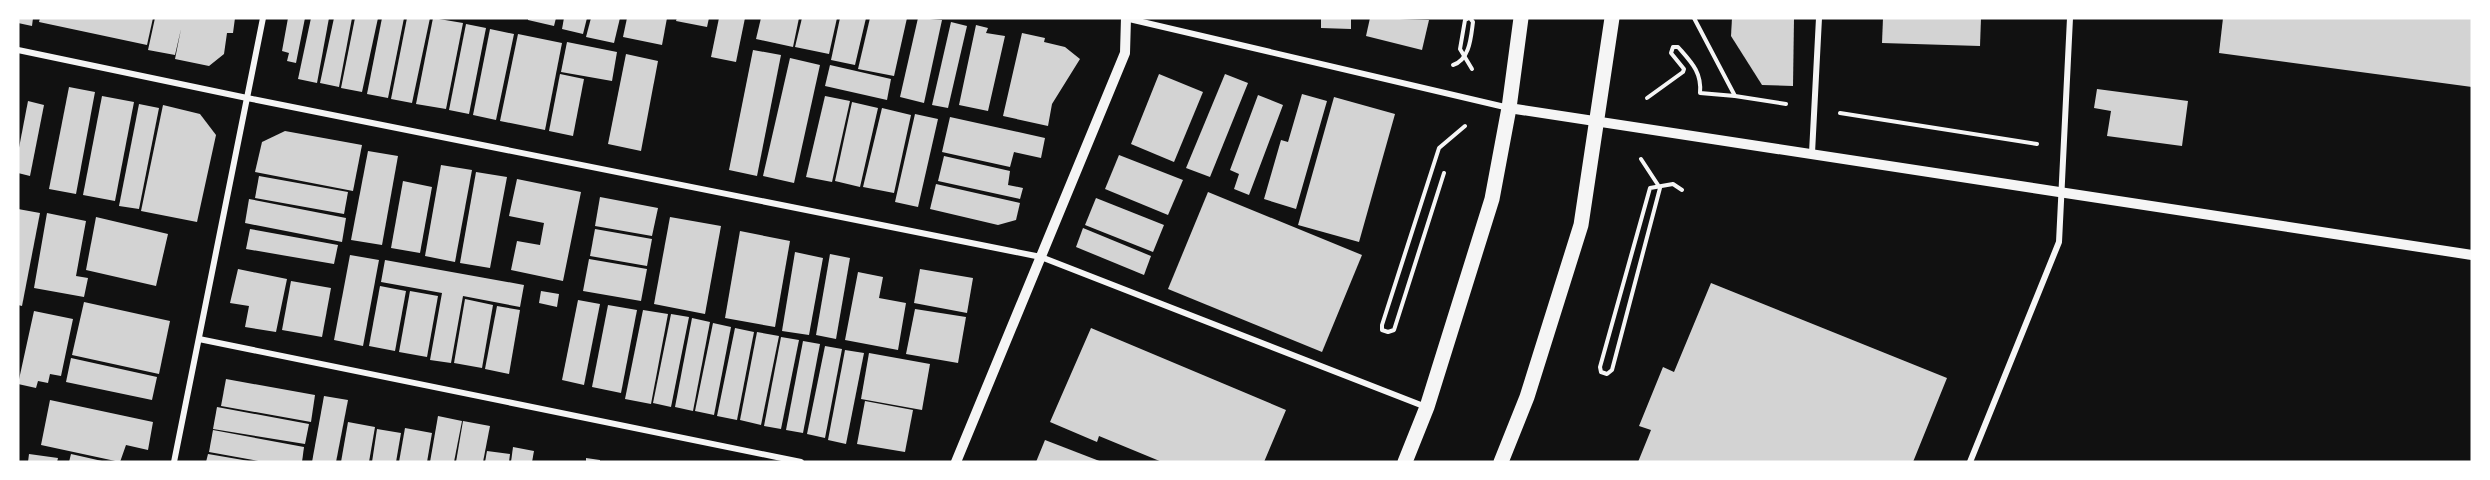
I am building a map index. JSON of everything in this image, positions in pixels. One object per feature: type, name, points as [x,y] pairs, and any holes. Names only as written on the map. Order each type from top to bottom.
[{"type":"main road","points":[[1405,462],[1426,408],[1492,199],[1509,108],[1521,18]]},
{"type":"main road","points":[[1501,462],[1527,397],[1581,225],[1612,18]]},
{"type":"street","points":[[174,462],[263,18]]},
{"type":"street","points":[[956,462],[1125,53],[1126,18],[1509,108],[2472,255]]},
{"type":"street","points":[[1812,153],[1819,18]]},
{"type":"street","points":[[1970,462],[2059,242],[2070,18]]},
{"type":"street","points":[[18,50],[1041,257],[1426,408]]},
{"type":"street","points":[[199,339],[801,462]]},
{"type":"path","points":[[1469,50],[1473,22],[1469,18],[1465,20],[1460,49],[1476,76]]},
{"type":"path","points":[[1694,18],[1735,96]]},
{"type":"path","points":[[1644,100],[1683,72],[1684,69],[1671,53],[1673,47],[1678,47],[1697,69],[1700,93],[1735,96],[2063,148]]},
{"type":"path","points":[[1444,173],[1394,330],[1388,332],[1383,330],[1382,325],[1439,148],[1466,125]]},
{"type":"path","points":[[1635,151],[1660,188],[1612,370],[1607,374],[1601,372],[1600,367],[1650,188],[1673,184],[1682,190]]},
{"type":"building","points":[[18,18],[33,18],[32,26],[18,23]]},
{"type":"building","points":[[40,18],[153,18],[147,45],[39,22]]},
{"type":"building","points":[[155,18],[235,18],[233,33],[227,33],[224,54],[209,66],[175,59],[181,29],[175,55],[148,50]]},
{"type":"building","points":[[288,18],[305,18],[296,63],[287,61],[289,53],[282,51]]},
{"type":"building","points":[[311,18],[329,18],[317,83],[298,79]]},
{"type":"building","points":[[334,18],[352,18],[339,87],[320,83]]},
{"type":"building","points":[[355,18],[378,18],[362,92],[341,88]]},
{"type":"building","points":[[382,18],[404,18],[388,98],[367,94]]},
{"type":"building","points":[[407,18],[430,18],[412,103],[391,99]]},
{"type":"building","points":[[433,18],[463,23],[446,109],[416,104]]},
{"type":"building","points":[[528,18],[556,18],[554,26],[528,20]]},
{"type":"building","points":[[564,18],[587,18],[583,34],[562,29]]},
{"type":"building","points":[[591,18],[620,18],[614,43],[586,37]]},
{"type":"building","points":[[627,18],[667,18],[662,45],[623,37]]},
{"type":"building","points":[[677,18],[709,18],[707,27],[676,21]]},
{"type":"building","points":[[719,18],[745,18],[736,62],[711,57]]},
{"type":"building","points":[[761,18],[799,18],[793,47],[756,39]]},
{"type":"building","points":[[802,18],[837,18],[829,54],[795,47]]},
{"type":"building","points":[[840,18],[866,18],[855,65],[831,60]]},
{"type":"building","points":[[870,18],[907,18],[894,76],[858,69]]},
{"type":"building","points":[[918,18],[942,20],[924,103],[900,97]]},
{"type":"building","points":[[1321,18],[1351,18],[1351,29],[1321,28]]},
{"type":"building","points":[[1370,18],[1429,20],[1422,50],[1366,36]]},
{"type":"building","points":[[1732,18],[1794,18],[1793,86],[1762,85],[1731,36]]},
{"type":"building","points":[[1883,18],[1981,18],[1980,46],[1882,43]]},
{"type":"building","points":[[2223,18],[2472,18],[2472,87],[2219,53]]},
{"type":"building","points":[[951,22],[967,26],[948,108],[932,105]]},
{"type":"building","points":[[466,24],[486,28],[469,114],[449,110]]},
{"type":"building","points":[[976,25],[988,28],[986,33],[1005,36],[988,111],[959,105]]},
{"type":"building","points":[[490,29],[514,34],[496,120],[473,115]]},
{"type":"building","points":[[1022,33],[1045,38],[1044,42],[1065,47],[1080,59],[1052,104],[1048,126],[1003,116]]},
{"type":"building","points":[[518,34],[562,43],[545,130],[500,121]]},
{"type":"building","points":[[567,42],[617,52],[612,81],[561,72]]},
{"type":"building","points":[[753,50],[781,55],[757,176],[729,170]]},
{"type":"building","points":[[626,54],[658,61],[641,151],[608,144]]},
{"type":"building","points":[[790,58],[820,65],[794,183],[763,176]]},
{"type":"building","points":[[830,65],[891,79],[887,100],[825,86]]},
{"type":"building","points":[[560,74],[584,79],[573,136],[549,131]]},
{"type":"building","points":[[1159,74],[1203,92],[1174,162],[1131,144]]},
{"type":"building","points":[[1225,74],[1248,83],[1210,177],[1186,168]]},
{"type":"building","points":[[69,87],[95,92],[76,194],[49,189]]},
{"type":"building","points":[[2097,89],[2188,101],[2182,146],[2107,136],[2111,111],[2094,108]]},
{"type":"building","points":[[1302,94],[1327,101],[1296,209],[1264,199],[1281,140],[1288,142]]},
{"type":"building","points":[[1258,95],[1283,105],[1249,195],[1234,189],[1239,174],[1230,170]]},
{"type":"building","points":[[102,96],[134,102],[115,201],[83,195]]},
{"type":"building","points":[[825,96],[850,101],[832,182],[806,177]]},
{"type":"building","points":[[1334,97],[1395,114],[1359,242],[1298,225]]},
{"type":"building","points":[[28,101],[44,105],[30,176],[18,173],[18,153]]},
{"type":"building","points":[[852,102],[878,108],[860,187],[835,181]]},
{"type":"building","points":[[139,104],[159,108],[139,209],[119,206]]},
{"type":"building","points":[[163,105],[200,114],[216,135],[197,222],[141,211]]},
{"type":"building","points":[[882,108],[911,115],[894,193],[863,187]]},
{"type":"building","points":[[915,114],[938,119],[918,207],[895,202]]},
{"type":"building","points":[[950,117],[1045,138],[1041,158],[1014,152],[1010,167],[942,152]]},
{"type":"building","points":[[285,131],[362,145],[353,191],[255,172],[262,142]]},
{"type":"building","points":[[368,151],[398,156],[382,245],[351,240]]},
{"type":"building","points":[[1119,155],[1183,180],[1168,215],[1105,189]]},
{"type":"building","points":[[944,156],[1010,171],[1008,185],[1023,188],[1020,199],[938,181]]},
{"type":"building","points":[[441,165],[472,170],[455,262],[425,256]]},
{"type":"building","points":[[476,172],[507,177],[490,268],[460,263]]},
{"type":"building","points":[[259,176],[348,192],[344,214],[255,198]]},
{"type":"building","points":[[517,179],[581,192],[563,281],[511,270],[517,241],[540,245],[544,223],[509,216]]},
{"type":"building","points":[[403,181],[432,187],[420,253],[391,248]]},
{"type":"building","points":[[936,184],[1020,203],[1016,220],[998,225],[930,209]]},
{"type":"building","points":[[1208,192],[1362,255],[1322,352],[1168,289]]},
{"type":"building","points":[[600,197],[658,208],[652,236],[595,226]]},
{"type":"building","points":[[1096,198],[1164,225],[1153,252],[1085,225]]},
{"type":"building","points":[[249,199],[346,218],[342,242],[245,223]]},
{"type":"building","points":[[18,209],[40,213],[22,306],[18,305]]},
{"type":"building","points":[[47,213],[86,221],[76,276],[88,278],[84,297],[34,288]]},
{"type":"building","points":[[96,217],[168,234],[156,286],[86,270]]},
{"type":"building","points":[[670,217],[721,226],[705,314],[654,304]]},
{"type":"building","points":[[1083,228],[1151,256],[1144,275],[1076,247]]},
{"type":"building","points":[[250,229],[338,245],[334,264],[246,249]]},
{"type":"building","points":[[595,229],[652,239],[647,266],[590,256]]},
{"type":"building","points":[[740,231],[790,241],[775,327],[725,318]]},
{"type":"building","points":[[795,252],[823,258],[809,335],[782,331]]},
{"type":"building","points":[[830,254],[850,258],[836,339],[816,335]]},
{"type":"building","points":[[350,255],[379,260],[363,346],[334,340]]},
{"type":"building","points":[[589,259],[647,269],[641,301],[583,291]]},
{"type":"building","points":[[385,260],[524,285],[520,307],[463,296],[451,363],[430,360],[442,293],[381,282]]},
{"type":"building","points":[[238,269],[287,279],[276,332],[245,327],[249,306],[230,303]]},
{"type":"building","points":[[920,269],[973,278],[967,313],[914,303]]},
{"type":"building","points":[[858,272],[883,277],[879,298],[906,303],[898,350],[845,340]]},
{"type":"building","points":[[291,281],[331,288],[322,337],[282,330]]},
{"type":"building","points":[[1711,283],[1947,378],[1913,462],[1638,462],[1651,430],[1639,426],[1663,367],[1674,372]]},
{"type":"building","points":[[380,286],[406,291],[395,351],[369,346]]},
{"type":"building","points":[[410,291],[438,296],[427,357],[399,352]]},
{"type":"building","points":[[541,291],[559,294],[557,307],[539,303]]},
{"type":"building","points":[[465,299],[493,305],[482,368],[454,363]]},
{"type":"building","points":[[578,300],[600,304],[584,385],[562,380]]},
{"type":"building","points":[[84,302],[170,321],[159,374],[72,355]]},
{"type":"building","points":[[608,305],[637,310],[621,393],[592,387]]},
{"type":"building","points":[[497,306],[520,310],[509,374],[485,369]]},
{"type":"building","points":[[915,309],[966,317],[958,363],[906,354]]},
{"type":"building","points":[[643,310],[668,314],[651,404],[625,399]]},
{"type":"building","points":[[34,311],[73,319],[61,376],[50,374],[48,383],[38,381],[36,388],[18,384]]},
{"type":"building","points":[[671,314],[689,317],[671,407],[653,403]]},
{"type":"building","points":[[692,318],[710,322],[693,411],[675,407]]},
{"type":"building","points":[[713,323],[731,327],[714,415],[695,411]]},
{"type":"building","points":[[735,328],[754,332],[737,420],[717,416]]},
{"type":"building","points":[[1091,328],[1286,410],[1264,462],[1162,462],[1099,436],[1097,442],[1050,422]]},
{"type":"building","points":[[757,332],[779,336],[761,425],[740,420]]},
{"type":"building","points":[[781,337],[799,340],[781,429],[764,426]]},
{"type":"building","points":[[803,341],[820,344],[803,433],[786,430]]},
{"type":"building","points":[[825,346],[842,349],[825,438],[807,434]]},
{"type":"building","points":[[845,350],[864,353],[846,444],[828,440]]},
{"type":"building","points":[[869,353],[930,364],[922,410],[861,399]]},
{"type":"building","points":[[71,358],[157,377],[152,400],[66,382]]},
{"type":"building","points":[[226,379],[315,395],[311,422],[221,406]]},
{"type":"building","points":[[324,396],[348,400],[336,462],[312,462]]},
{"type":"building","points":[[50,400],[153,422],[148,450],[126,445],[120,462],[41,445]]},
{"type":"building","points":[[865,401],[913,410],[905,452],[857,444]]},
{"type":"building","points":[[217,407],[309,424],[305,444],[213,429]]},
{"type":"building","points":[[438,416],[462,421],[454,462],[430,462]]},
{"type":"building","points":[[463,421],[490,426],[483,462],[456,462]]},
{"type":"building","points":[[348,422],[375,427],[369,462],[341,462]]},
{"type":"building","points":[[405,428],[432,433],[427,462],[399,462]]},
{"type":"building","points":[[377,429],[401,433],[396,462],[372,462]]},
{"type":"building","points":[[213,430],[304,447],[302,462],[264,462],[209,452]]},
{"type":"building","points":[[1045,440],[1102,462],[1036,462]]},
{"type":"building","points":[[513,447],[534,451],[532,462],[511,462]]},
{"type":"building","points":[[487,451],[510,454],[509,462],[485,462]]},
{"type":"building","points":[[29,454],[58,458],[57,462],[28,462]]},
{"type":"building","points":[[71,454],[102,461],[102,462],[69,462]]},
{"type":"building","points":[[208,454],[249,461],[249,462],[206,462]]},
{"type":"building","points":[[586,458],[600,460],[600,462],[586,462]]}]
